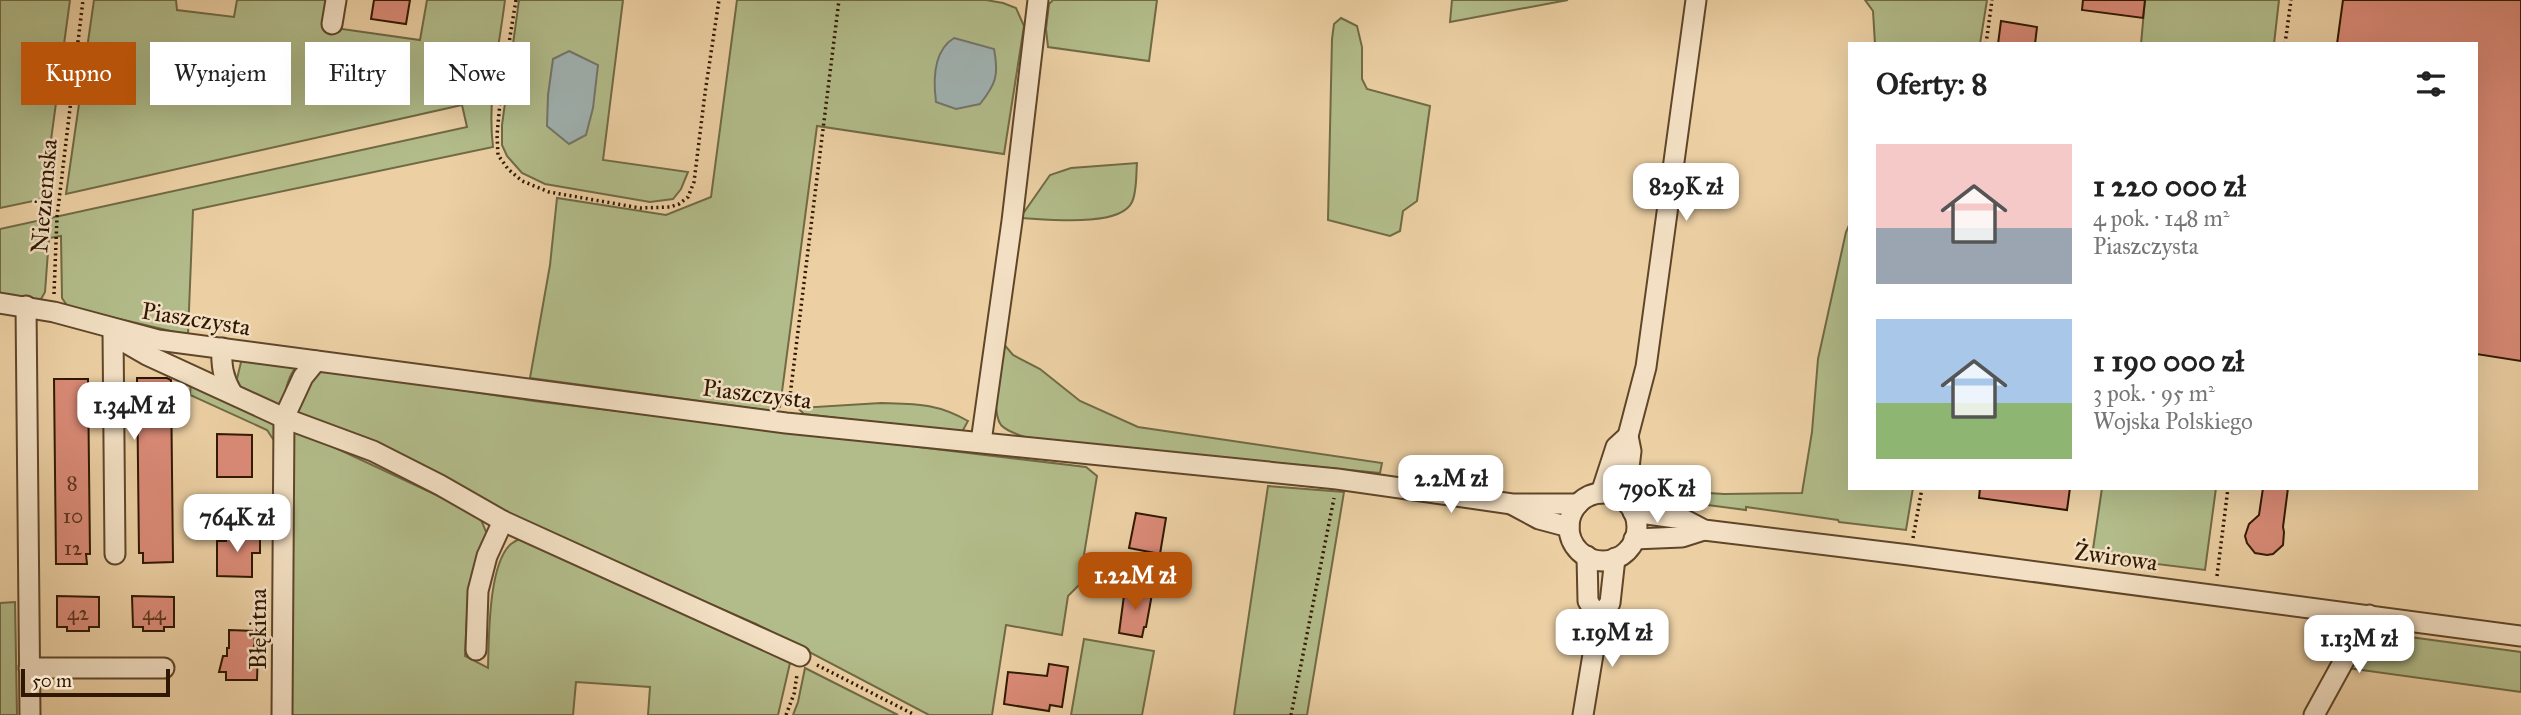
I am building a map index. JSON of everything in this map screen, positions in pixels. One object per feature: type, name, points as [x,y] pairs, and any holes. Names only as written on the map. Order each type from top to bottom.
[{"type":"street","points":[[332,24],[336,0]]},
{"type":"street","points":[[981,442],[1012,221],[1038,0]]},
{"type":"street","points":[[1629,506],[1611,494],[1601,493],[1591,495],[1578,504],[1570,517],[1569,527],[1575,547],[1587,556],[1602,561],[1625,553],[1634,539],[1637,522],[1629,506],[1631,451],[1628,436],[1646,367],[1696,0]]},
{"type":"street","name":"Piaszczysta","points":[[0,303],[26,306],[158,340],[786,423],[1337,479],[1513,504],[1578,504]]},
{"type":"street","points":[[26,306],[30,715]]},
{"type":"street","points":[[113,330],[121,340],[147,355],[284,418],[373,451],[440,485],[503,522],[800,656]]},
{"type":"street","points":[[113,330],[115,554]]},
{"type":"street","points":[[222,348],[222,368],[232,393]]},
{"type":"street","points":[[284,418],[303,377],[316,361]]},
{"type":"street","name":"Błękitna","points":[[282,715],[284,418]]},
{"type":"street","points":[[1601,493],[1616,447],[1628,436]]},
{"type":"street","name":"Piaszczysta","points":[[1513,504],[1539,519],[1569,527]]},
{"type":"street","name":"Żwirowa","points":[[1629,506],[1683,519],[1704,530],[2521,636]]},
{"type":"street","points":[[476,650],[478,590],[487,556],[503,522]]},
{"type":"street","name":"Żwirowa","points":[[1634,539],[1682,537],[1704,530]]},
{"type":"street","points":[[1587,556],[1588,601],[1598,618]]},
{"type":"street","points":[[1583,715],[1598,618],[1609,603],[1615,558]]},
{"type":"street","points":[[2314,715],[2369,615]]},
{"type":"street","points":[[29,668],[164,668]]},
{"type":"path","name":"Nieziemska","points":[[54,313],[57,217],[83,0]]},
{"type":"path","points":[[516,0],[501,92],[498,155],[522,181],[549,192],[640,208],[670,208],[688,197],[694,182],[719,0]]},
{"type":"path","points":[[786,423],[839,0]]},
{"type":"path","points":[[1986,42],[1992,0]]},
{"type":"path","points":[[2285,42],[2291,0]]},
{"type":"path","points":[[1291,715],[1337,479]]},
{"type":"path","points":[[1909,555],[1922,490]]},
{"type":"path","points":[[2215,595],[2228,490]]},
{"type":"path","points":[[786,715],[794,695],[800,656],[915,715]]},
{"type":"green space","points":[[0,0],[70,0],[64,42],[21,42],[21,105],[56,105],[43,199],[0,208]]},
{"type":"green space","points":[[94,0],[176,0],[177,10],[234,17],[237,0],[327,0],[324,29],[420,40],[427,0],[505,0],[499,42],[424,42],[424,105],[462,105],[66,194],[79,105],[136,105],[136,42],[88,42]]},
{"type":"green space","points":[[519,0],[623,0],[603,160],[688,172],[681,189],[673,199],[650,202],[545,184],[522,173],[507,156],[502,145],[505,105],[530,105],[530,42],[513,42]]},
{"type":"green space","points":[[737,0],[986,0],[1016,8],[1024,26],[1004,154],[817,126],[780,407],[773,411],[530,378],[550,265],[557,198],[666,215],[711,197]]},
{"type":"green space","points":[[1053,0],[1157,0],[1149,61],[1048,47],[1046,29],[1049,4]]},
{"type":"green space","points":[[1452,0],[1568,0],[1450,22]]},
{"type":"green space","points":[[1865,0],[1987,0],[1980,42],[1875,42],[1873,11]]},
{"type":"green space","points":[[2145,0],[2279,0],[2274,42],[2141,42]]},
{"type":"green space","points":[[1341,18],[1357,26],[1362,47],[1362,79],[1367,89],[1430,106],[1417,201],[1403,211],[1400,231],[1390,236],[1328,220],[1332,39],[1334,24]]},
{"type":"green space","points":[[462,105],[492,105],[493,147],[193,210],[188,335],[68,307],[62,298],[61,236],[49,238],[45,292],[40,301],[0,296],[0,229],[467,127]]},
{"type":"green space","points":[[1137,163],[1134,198],[1125,210],[1113,216],[1081,220],[1020,218],[1050,175],[1071,168]]},
{"type":"green space","points":[[1848,228],[1848,490],[1913,490],[1906,530],[1746,507],[1746,510],[1669,500],[1660,490],[1724,494],[1802,493],[1812,432],[1818,359]]},
{"type":"green space","points":[[1002,342],[1013,355],[1040,369],[1080,401],[1138,427],[1382,463],[1380,473],[1031,439],[1019,435],[1001,425],[996,409]]},
{"type":"green space","points":[[242,358],[297,366],[285,391],[282,408],[235,387]]},
{"type":"green space","points":[[321,369],[534,401],[1086,467],[1097,476],[1079,585],[1068,596],[1062,635],[1006,625],[992,715],[929,715],[756,624],[519,521],[297,414],[306,390]]},
{"type":"green space","points":[[191,382],[275,420],[275,442],[267,430],[190,395]]},
{"type":"green space","points":[[881,403],[916,404],[936,408],[968,421],[962,432],[954,432],[804,414],[798,408]]},
{"type":"green space","points":[[293,428],[479,515],[487,534],[472,579],[465,656],[488,668],[491,603],[498,568],[503,554],[511,544],[525,536],[790,663],[778,715],[648,715],[650,687],[576,682],[573,715],[290,715]]},
{"type":"green space","points":[[1268,486],[1344,492],[1307,715],[1234,715]]},
{"type":"green space","points":[[2102,490],[2216,490],[2205,570],[2092,556]]},
{"type":"green space","points":[[15,602],[17,715],[0,715],[0,603]]},
{"type":"green space","points":[[2373,632],[2521,652],[2521,692],[2347,668],[2366,638]]},
{"type":"green space","points":[[1084,639],[1154,651],[1142,715],[1071,715]]},
{"type":"green space","points":[[805,668],[898,715],[793,715]]},
{"type":"shaded area","points":[[954,38],[994,49],[996,66],[993,85],[980,104],[956,109],[936,102],[935,84],[938,58]]},
{"type":"shaded area","points":[[569,51],[598,65],[593,108],[586,135],[569,144],[547,126],[553,59]]},
{"type":"building","points":[[374,0],[410,0],[406,24],[371,19]]},
{"type":"building","points":[[2083,0],[2145,0],[2143,18],[2082,10]]},
{"type":"building","points":[[2343,0],[2521,0],[2521,361],[2478,354],[2478,42],[2337,42]]},
{"type":"building","points":[[2001,21],[2037,27],[2035,42],[1998,42]]},
{"type":"building","points":[[137,378],[171,380],[173,562],[143,563],[143,553],[139,553]]},
{"type":"building","points":[[54,379],[88,379],[90,554],[86,554],[87,564],[56,564]]},
{"type":"building","points":[[217,434],[252,435],[252,477],[217,477]]},
{"type":"building","points":[[1980,490],[2070,490],[2067,510],[1979,498]]},
{"type":"building","points":[[2263,490],[2288,490],[2283,545],[2273,554],[2255,553],[2247,543],[2245,536],[2249,524],[2259,515]]},
{"type":"building","points":[[1136,513],[1166,518],[1160,554],[1129,548]]},
{"type":"building","points":[[226,533],[260,533],[260,553],[252,553],[252,577],[217,576],[217,541],[226,541]]},
{"type":"building","points":[[1125,588],[1152,594],[1142,637],[1119,633]]},
{"type":"building","points":[[57,596],[99,597],[99,627],[89,627],[89,631],[67,631],[67,627],[57,627]]},
{"type":"building","points":[[132,596],[174,597],[174,627],[164,627],[164,631],[143,631],[143,627],[133,627]]},
{"type":"building","points":[[229,630],[255,631],[254,649],[258,649],[257,680],[226,680],[226,672],[219,672],[223,656],[227,656],[229,648]]},
{"type":"building","points":[[1049,664],[1068,667],[1062,707],[1050,705],[1049,711],[1004,704],[1008,672],[1047,676]]}]
